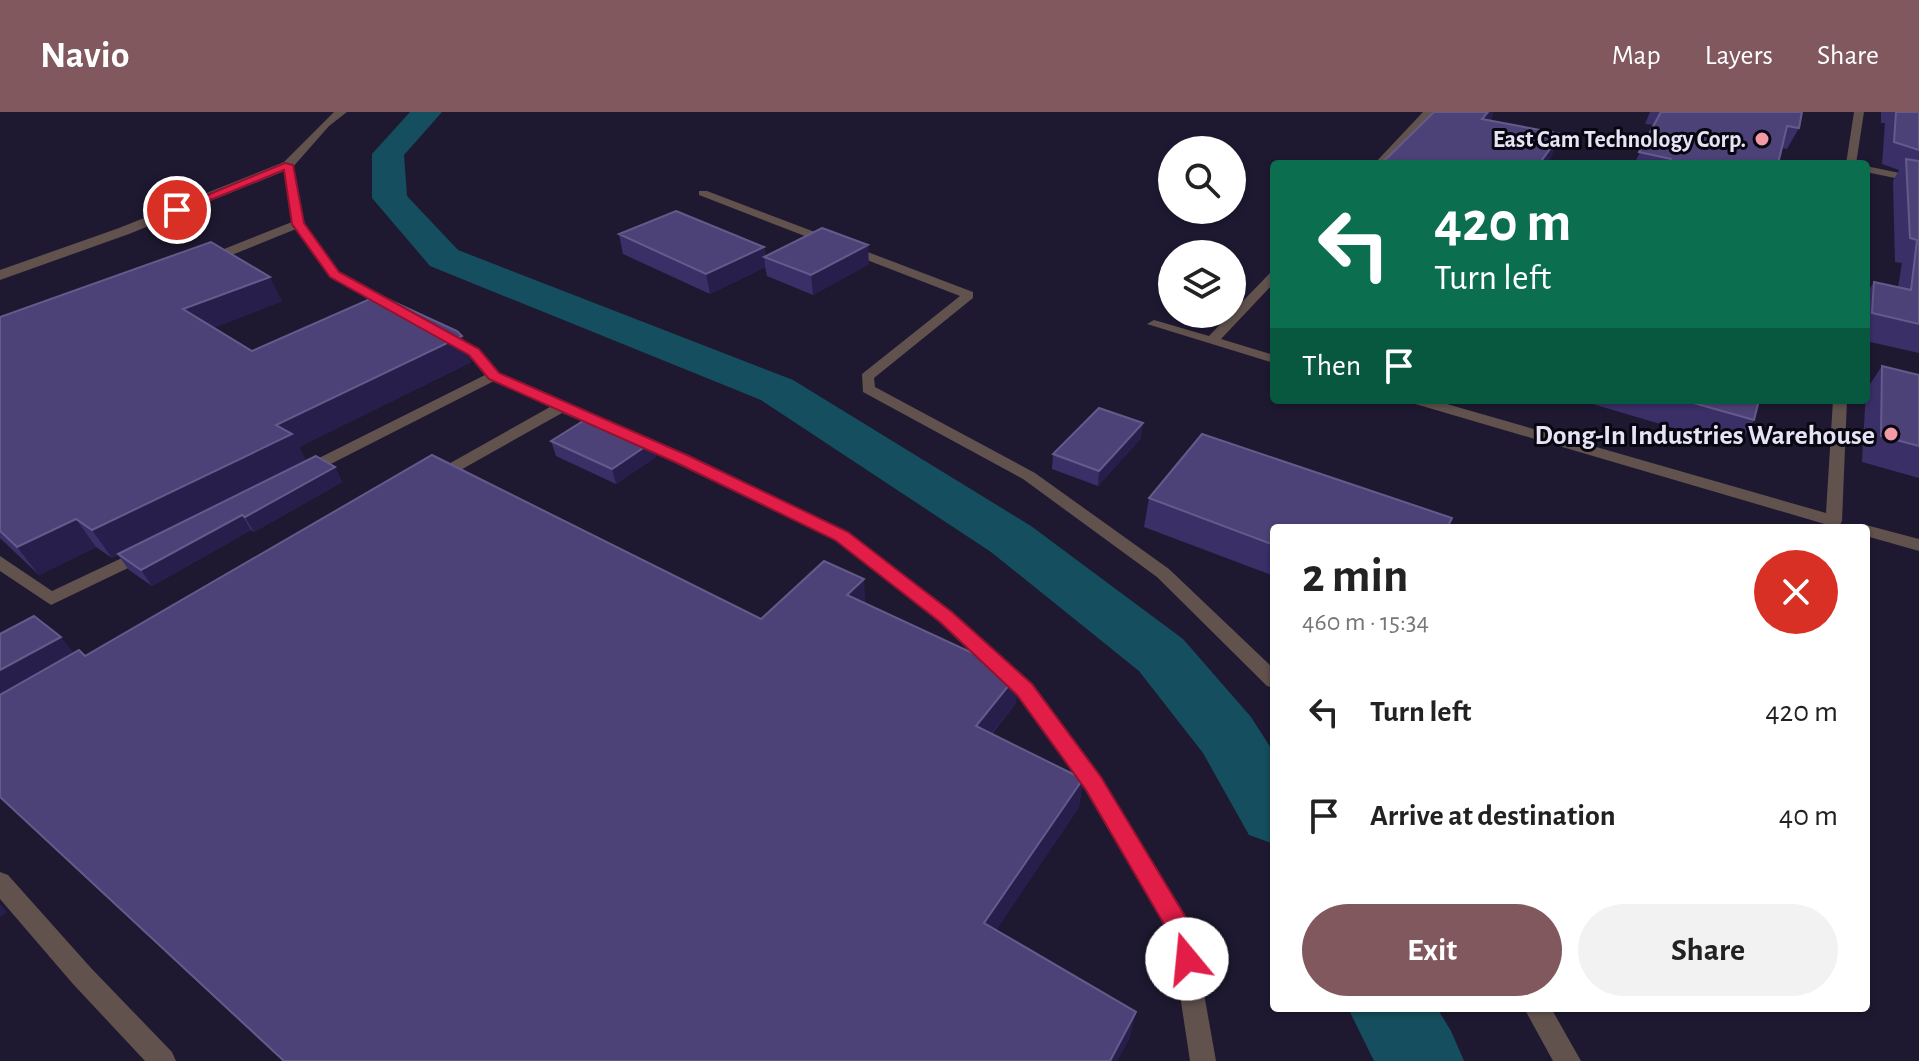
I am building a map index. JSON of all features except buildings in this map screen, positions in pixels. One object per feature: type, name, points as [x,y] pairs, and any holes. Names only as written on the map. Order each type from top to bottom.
[{"type":"street","points":[[0,275],[124,231],[288,165],[325,124],[341,112]]},
{"type":"lane","points":[[1383,160],[1428,112]]},
{"type":"lane","points":[[1852,160],[1859,112]]},
{"type":"lane","points":[[288,165],[298,224],[334,274],[404,313]]},
{"type":"lane","points":[[1870,170],[1919,180]]},
{"type":"lane","points":[[703,193],[969,295],[867,377],[868,389],[1029,476],[1163,573],[1270,677]]},
{"type":"lane","points":[[194,265],[298,224]]},
{"type":"lane","points":[[1212,341],[1270,280]]},
{"type":"lane","points":[[1154,324],[1270,358]]},
{"type":"lane","points":[[432,328],[474,352],[494,376],[683,459],[842,536],[946,617],[1024,689],[1093,784],[1183,934],[1203,1061]]},
{"type":"lane","points":[[297,476],[494,376]]},
{"type":"lane","points":[[1431,404],[1845,524]]},
{"type":"lane","points":[[1834,521],[1840,404]]},
{"type":"lane","points":[[418,487],[561,407]]},
{"type":"lane","points":[[1870,531],[1919,545]]},
{"type":"lane","points":[[0,562],[51,599],[156,547]]},
{"type":"lane","points":[[0,882],[82,976],[163,1061]]},
{"type":"lane","points":[[1539,1012],[1568,1061]]},
{"type":"waterway","points":[[427,112],[388,154],[390,198],[444,258],[777,390],[1011,539],[1161,655],[1227,735],[1270,807]]},
{"type":"waterway","points":[[1391,1012],[1421,1061]]},
{"type":"place","name":"East Cam Technology Corp.","points":[[1762,139]]},
{"type":"place","name":"Dong-In Industries Warehouse","points":[[1891,434]]},
{"type":"route","points":[[177,210],[288,165],[298,224],[334,274],[474,352],[494,376],[683,459],[842,536],[946,617],[1024,689],[1093,784],[1183,934],[1187,959]]}]
